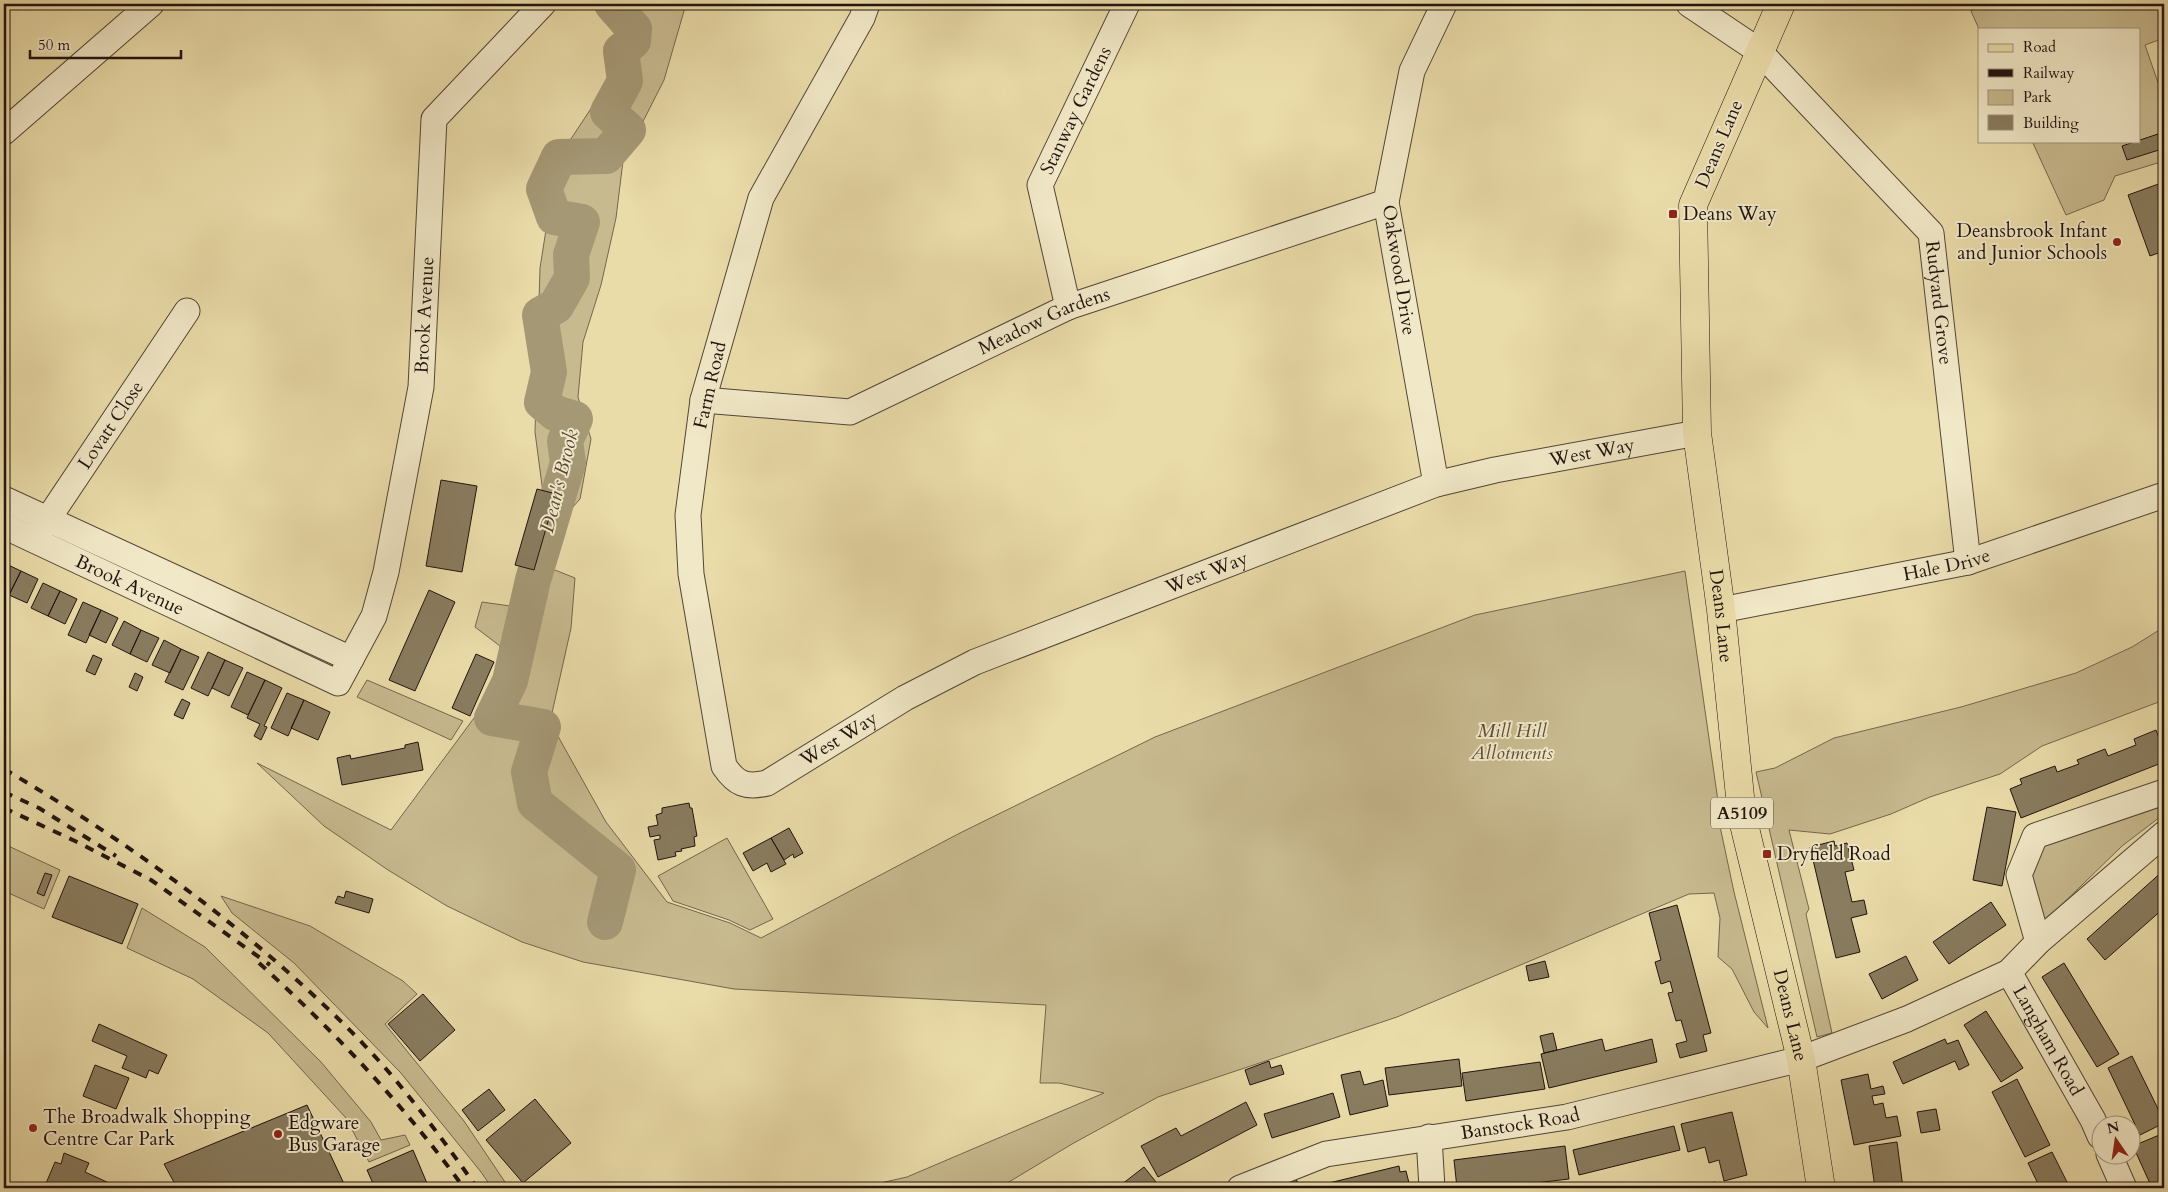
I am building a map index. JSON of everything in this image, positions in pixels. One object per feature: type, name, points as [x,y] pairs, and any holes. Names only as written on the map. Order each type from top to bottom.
[{"type":"main road","name":"Deans Lane","points":[[1781,4],[1693,205],[1697,433],[1721,610],[1742,816],[1800,1059],[1821,1188]]},
{"type":"main road","name":"Deans Lane","points":[[1759,51],[1796,4]]},
{"type":"street","points":[[4,132],[151,4]]},
{"type":"street","name":"Brook Avenue","points":[[4,499],[41,530],[338,684],[374,616],[386,572],[421,387],[434,119],[543,4]]},
{"type":"street","name":"Farm Road","points":[[745,785],[732,778],[724,766],[691,574],[688,515],[703,400],[761,198],[862,18],[867,4]]},
{"type":"street","name":"Stanway Gardens","points":[[1068,307],[1040,184],[1127,4]]},
{"type":"street","name":"Oakwood Drive","points":[[1436,484],[1386,202],[1412,71],[1444,4]]},
{"type":"street","points":[[1689,4],[1759,51]]},
{"type":"street","name":"Rudyard Grove","points":[[1759,51],[1931,233],[1968,562]]},
{"type":"street","name":"Meadow Gardens","points":[[703,400],[850,412],[1068,307],[1386,202]]},
{"type":"street","name":"Lovatt Close","points":[[41,530],[187,311]]},
{"type":"street","name":"West Way","points":[[745,785],[767,783],[905,698],[975,662],[1436,484],[1495,470],[1697,433]]},
{"type":"street","name":"Hale Drive","points":[[1721,610],[1968,562],[2164,495]]},
{"type":"street","name":"Brook Avenue","points":[[4,526],[41,530],[351,659]]},
{"type":"street","points":[[2038,942],[2019,875],[2035,836],[2164,792]]},
{"type":"street","points":[[1800,1059],[1907,1020],[2009,972],[2038,942],[2164,834]]},
{"type":"street","name":"Langham Road","points":[[2009,972],[2090,1115]]},
{"type":"street","name":"Banstock Road","points":[[1240,1188],[1326,1154],[1567,1117],[1800,1059]]},
{"type":"street","points":[[1429,1137],[1432,1188]]},
{"type":"street","points":[[2113,1164],[2124,1188]]},
{"type":"green space","points":[[635,4],[686,4],[664,80],[623,161],[616,218],[601,285],[583,342],[578,397],[591,439],[580,499],[557,525],[543,493],[535,432],[540,268],[557,160],[629,51]]},
{"type":"green space","points":[[1979,4],[2164,4],[2164,14],[2161,16],[2164,38],[2145,45],[2164,100],[2164,161],[2115,176],[2104,200],[2066,215],[2032,142],[2140,142],[2140,28],[1979,28],[1971,11]]},
{"type":"green space","name":"Mill Hill Allotments","points":[[545,566],[575,578],[571,628],[550,722],[606,822],[667,902],[730,923],[761,938],[960,833],[1155,737],[1475,615],[1685,571],[1720,815],[1718,817],[1734,892],[1768,1028],[1754,1012],[1732,969],[1718,957],[1720,918],[1714,893],[1689,894],[1397,1017],[1158,1097],[1072,1144],[999,1188],[858,1188],[907,1177],[1104,1093],[1059,1083],[1040,1083],[1046,1005],[734,989],[583,962],[522,942],[447,906],[388,870],[324,826],[257,763],[391,830],[500,683],[500,646],[475,627],[482,602],[517,607]]},
{"type":"green space","points":[[2164,627],[2164,700],[2042,746],[2000,774],[1930,797],[1891,814],[1830,834],[1789,830],[1809,909],[1806,914],[1832,1033],[1817,1037],[1756,772],[1775,768],[1834,738],[1961,707],[2076,673],[2132,647]]},
{"type":"green space","points":[[367,680],[463,721],[451,740],[357,697]]},
{"type":"green space","points":[[2164,800],[2164,814],[2122,846],[2042,924],[2027,877],[2040,841]]},
{"type":"green space","points":[[727,838],[773,919],[750,930],[729,920],[673,901],[658,876]]},
{"type":"green space","points":[[4,844],[60,870],[44,909],[4,891]]},
{"type":"green space","points":[[221,896],[310,926],[403,981],[417,994],[385,1024],[464,1121],[509,1188],[492,1188],[400,1072],[294,963],[232,913]]},
{"type":"green space","points":[[142,908],[205,947],[321,1062],[371,1122],[381,1140],[405,1135],[410,1145],[369,1162],[346,1118],[268,1033],[193,979],[127,948]]},
{"type":"building","points":[[2158,134],[2162,149],[2127,160],[2122,146],[2140,142],[2140,140]]},
{"type":"building","points":[[2164,182],[2164,251],[2150,256],[2128,195]]},
{"type":"building","points":[[441,480],[477,486],[462,572],[426,566]]},
{"type":"building","points":[[537,489],[556,494],[534,570],[515,565]]},
{"type":"building","points":[[4,563],[21,571],[9,595],[4,592]]},
{"type":"building","points":[[21,571],[38,579],[27,603],[9,595]]},
{"type":"building","points":[[43,583],[60,591],[48,616],[31,608]]},
{"type":"building","points":[[429,590],[455,602],[415,691],[389,680]]},
{"type":"building","points":[[60,591],[77,599],[65,624],[48,616]]},
{"type":"building","points":[[83,602],[101,610],[86,643],[68,635]]},
{"type":"building","points":[[101,610],[118,618],[106,643],[89,635]]},
{"type":"building","points":[[124,621],[141,630],[130,654],[112,645]]},
{"type":"building","points":[[141,630],[159,638],[147,662],[130,654]]},
{"type":"building","points":[[164,640],[181,649],[170,673],[152,665]]},
{"type":"building","points":[[181,649],[199,657],[183,690],[165,682]]},
{"type":"building","points":[[208,652],[225,660],[208,696],[191,688]]},
{"type":"building","points":[[476,654],[494,662],[470,716],[452,708]]},
{"type":"building","points":[[93,655],[102,659],[95,675],[86,671]]},
{"type":"building","points":[[225,660],[243,668],[229,696],[212,688]]},
{"type":"building","points":[[247,672],[265,680],[248,715],[231,707]]},
{"type":"building","points":[[135,673],[143,677],[137,691],[129,687]]},
{"type":"building","points":[[265,680],[282,688],[264,726],[267,727],[261,740],[254,736],[260,724],[247,718]]},
{"type":"building","points":[[287,693],[304,700],[288,736],[271,728]]},
{"type":"building","points":[[182,699],[190,703],[183,719],[174,715]]},
{"type":"building","points":[[304,700],[330,712],[318,740],[291,728]]},
{"type":"building","points":[[2156,730],[2159,738],[2164,736],[2164,762],[2021,818],[2010,789],[2022,784],[2020,779],[2055,766],[2057,772],[2079,764],[2077,760],[2105,749],[2108,756],[2136,745],[2134,739]]},
{"type":"building","points":[[418,742],[423,770],[342,785],[337,758],[350,755],[351,759],[405,748],[405,745]]},
{"type":"building","points":[[689,803],[690,808],[692,808],[697,836],[694,837],[695,846],[675,852],[676,856],[658,860],[654,840],[660,839],[660,835],[650,837],[648,827],[658,825],[656,815],[662,813],[662,808]]},
{"type":"building","points":[[1987,807],[2016,812],[2002,886],[1973,880]]},
{"type":"building","points":[[789,828],[803,853],[794,858],[793,854],[784,860],[771,838]]},
{"type":"building","points":[[771,838],[786,864],[771,872],[767,863],[753,871],[743,853]]},
{"type":"building","points":[[1834,841],[1835,846],[1847,843],[1854,870],[1845,872],[1852,902],[1864,900],[1867,914],[1851,918],[1860,952],[1836,958],[1810,847]]},
{"type":"building","points":[[2164,870],[2164,908],[2105,960],[2087,939]]},
{"type":"building","points":[[45,873],[52,875],[44,896],[37,893]]},
{"type":"building","points":[[69,876],[138,904],[122,944],[52,917]]},
{"type":"building","points":[[346,891],[373,899],[369,913],[335,903],[338,896],[344,898]]},
{"type":"building","points":[[1991,902],[2006,925],[1949,964],[1933,942]]},
{"type":"building","points":[[1677,905],[1711,1033],[1703,1035],[1707,1051],[1680,1058],[1676,1044],[1687,1041],[1681,1020],[1676,1021],[1668,993],[1673,992],[1670,981],[1661,984],[1655,962],[1661,960],[1649,913]]},
{"type":"building","points":[[1906,956],[1918,980],[1882,999],[1869,974]]},
{"type":"building","points":[[1545,961],[1549,977],[1529,981],[1526,966]]},
{"type":"building","points":[[2064,963],[2119,1054],[2097,1067],[2042,977]]},
{"type":"building","points":[[423,994],[455,1030],[420,1061],[388,1024]]},
{"type":"building","points":[[1986,1011],[2023,1068],[2001,1082],[1964,1025]]},
{"type":"building","points":[[99,1024],[167,1055],[158,1074],[149,1070],[146,1078],[122,1068],[127,1056],[92,1041]]},
{"type":"building","points":[[1553,1033],[1557,1050],[1544,1053],[1540,1036]]},
{"type":"building","points":[[1602,1039],[1605,1051],[1652,1039],[1657,1062],[1549,1088],[1541,1054]]},
{"type":"building","points":[[1945,1039],[1947,1044],[1958,1040],[1969,1065],[1959,1070],[1955,1061],[1903,1084],[1893,1062]]},
{"type":"building","points":[[2132,1056],[2164,1123],[2140,1135],[2140,1114],[2130,1114],[2108,1068]]},
{"type":"building","points":[[1459,1059],[1462,1086],[1389,1095],[1385,1068]]},
{"type":"building","points":[[1269,1061],[1271,1068],[1281,1065],[1284,1074],[1250,1085],[1245,1070]]},
{"type":"building","points":[[1540,1062],[1545,1089],[1466,1101],[1462,1073]]},
{"type":"building","points":[[95,1065],[129,1078],[116,1109],[83,1096]]},
{"type":"building","points":[[1360,1071],[1364,1085],[1383,1080],[1388,1106],[1350,1115],[1341,1075]]},
{"type":"building","points":[[1868,1074],[1871,1089],[1883,1086],[1885,1094],[1872,1096],[1874,1105],[1883,1103],[1886,1118],[1897,1116],[1901,1136],[1854,1145],[1841,1080]]},
{"type":"building","points":[[2017,1079],[2050,1145],[2025,1157],[1992,1092]]},
{"type":"building","points":[[489,1089],[505,1110],[478,1131],[462,1110]]},
{"type":"building","points":[[1333,1093],[1340,1117],[1272,1138],[1264,1114]]},
{"type":"building","points":[[535,1099],[571,1143],[523,1183],[486,1140]]},
{"type":"building","points":[[1246,1102],[1257,1125],[1158,1177],[1141,1146],[1176,1128],[1181,1136]]},
{"type":"building","name":"Edgware Bus Garage","points":[[307,1105],[346,1188],[165,1188],[175,1184],[164,1164]]},
{"type":"building","points":[[1936,1109],[1940,1130],[1921,1133],[1917,1112]]},
{"type":"building","points":[[1732,1112],[1747,1175],[1724,1181],[1719,1160],[1709,1163],[1705,1147],[1688,1152],[1681,1124]]},
{"type":"building","points":[[1674,1126],[1680,1150],[1579,1175],[1573,1150]]},
{"type":"building","points":[[2164,1133],[2164,1188],[2152,1188],[2140,1161],[2140,1143]]},
{"type":"building","points":[[1897,1142],[1903,1188],[1875,1188],[1869,1146]]},
{"type":"building","points":[[1565,1146],[1569,1179],[1493,1188],[1457,1188],[1454,1160]]},
{"type":"building","points":[[413,1150],[429,1188],[375,1188],[367,1170]]},
{"type":"building","points":[[2052,1152],[2070,1188],[2040,1188],[2028,1163]]},
{"type":"building","points":[[64,1153],[89,1163],[85,1172],[120,1188],[44,1188],[55,1162],[61,1164]]},
{"type":"building","points":[[1399,1166],[1400,1172],[1406,1171],[1410,1187],[1331,1188],[1329,1183]]},
{"type":"building","points":[[1144,1167],[1160,1187],[1117,1188]]},
{"type":"building","points":[[1296,1178],[1299,1188],[1273,1188]]},
{"type":"building","points":[[1715,1182],[1716,1188],[1706,1188],[1705,1184]]},
{"type":"waterway","name":"Dean's Brook","points":[[605,922],[618,870],[535,803],[529,772],[543,727],[492,718],[510,681],[533,580],[568,463],[565,441],[575,419],[555,413],[542,402],[549,372],[540,315],[556,306],[572,278],[571,255],[582,222],[554,217],[544,189],[559,157],[606,156],[628,130],[608,112],[625,81],[621,51],[633,41],[634,29],[612,4]]},
{"type":"railway","points":[[4,769],[79,815],[151,864],[222,917],[289,973],[345,1026],[385,1068],[429,1122],[477,1188]]},
{"type":"railway","points":[[4,792],[39,808],[116,856]]},
{"type":"railway","points":[[4,808],[75,841],[151,880],[270,965]]},
{"type":"railway","points":[[259,963],[368,1070],[441,1157],[464,1188]]},
{"type":"place","name":"Deans Way","points":[[1673,214]]},
{"type":"place","name":"Deansbrook Infant and Junior Schools","points":[[2117,242]]},
{"type":"place","name":"Dryfield Road","points":[[1767,854]]},
{"type":"place","name":"The Broadwalk Shopping Centre Car Park","points":[[33,1128]]},
{"type":"place","name":"Edgware Bus Garage","points":[[278,1134]]}]
